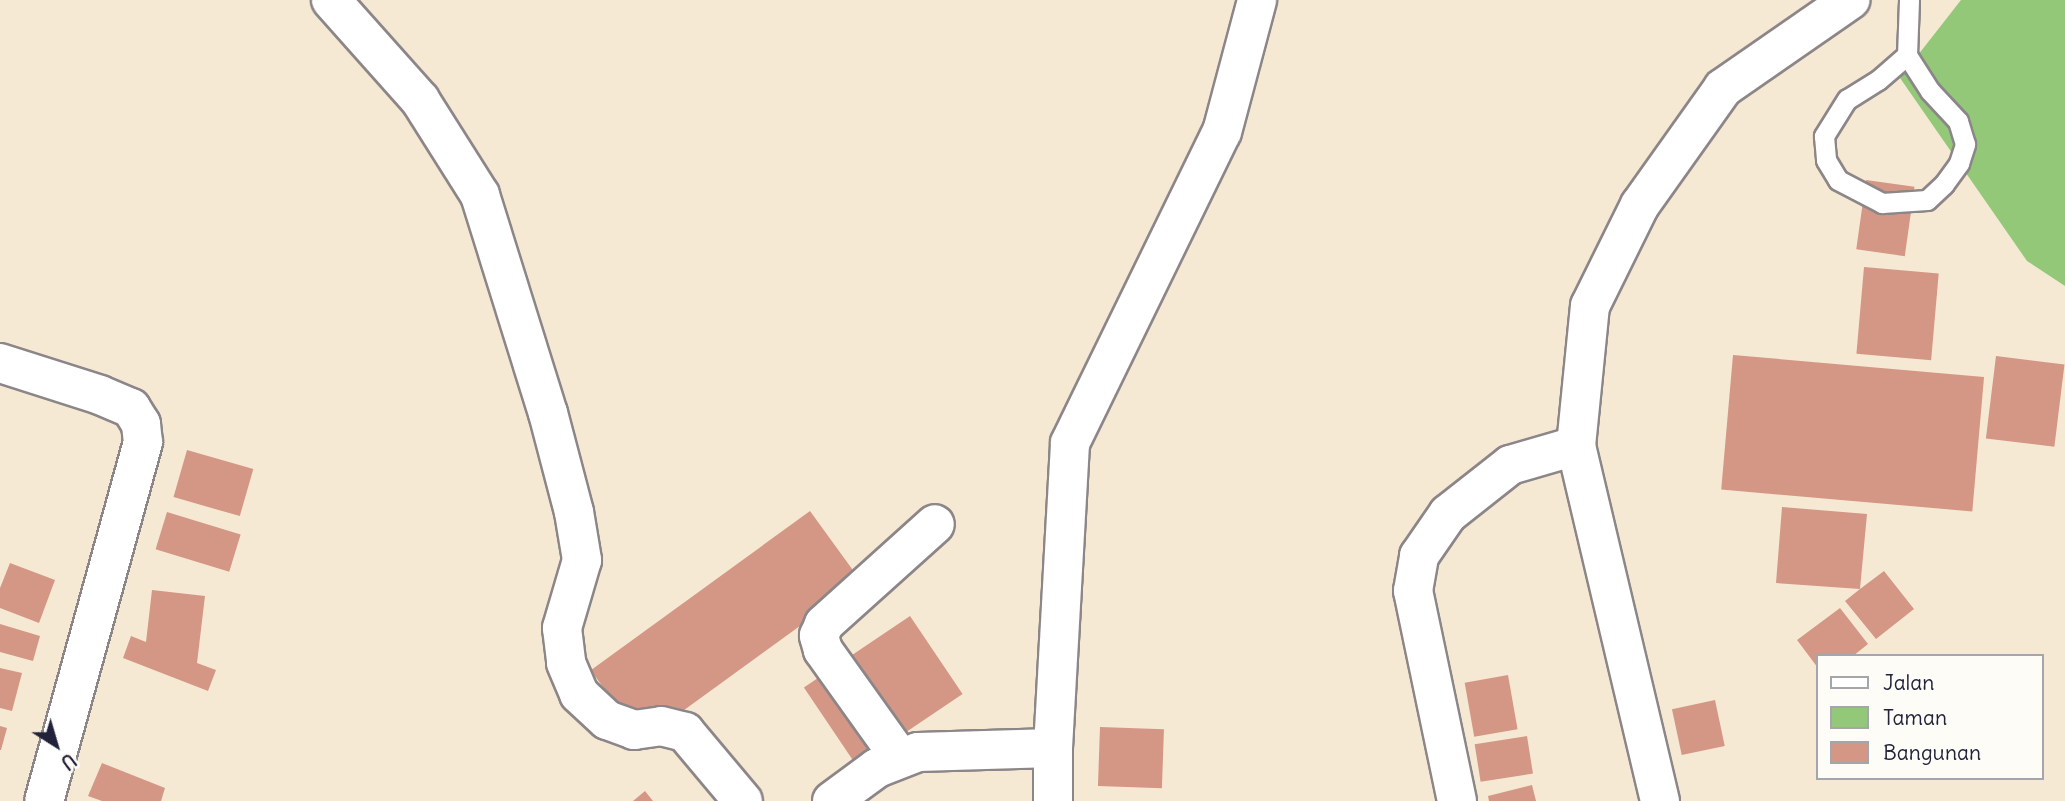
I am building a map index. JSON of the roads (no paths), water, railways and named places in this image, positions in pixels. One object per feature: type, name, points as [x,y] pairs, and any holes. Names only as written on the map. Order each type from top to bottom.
[{"type":"street","points":[[331,0],[420,100],[480,195],[548,413],[574,512],[582,560],[562,628],[566,663],[579,694],[607,720],[634,730],[661,726],[685,732],[743,801]]},
{"type":"street","points":[[1053,801],[1053,748],[1070,443],[1222,132],[1257,0]]},
{"type":"street","points":[[1660,801],[1576,446],[1590,306],[1640,205],[1723,88],[1850,0]]},
{"type":"street","points":[[0,363],[100,395],[131,408],[141,424],[143,442],[44,801]]},
{"type":"street","points":[[1457,801],[1413,591],[1419,556],[1448,514],[1510,465],[1576,446]]},
{"type":"street","points":[[900,758],[823,650],[819,636],[824,624],[935,524]]},
{"type":"street","points":[[832,801],[877,768],[918,751],[1053,748]]},
{"type":"lane","points":[[1907,55],[1878,80],[1847,99],[1824,136],[1826,160],[1838,180],[1882,203],[1927,200],[1944,184],[1959,163],[1965,144],[1958,121],[1930,91],[1907,55],[1909,0]]}]
